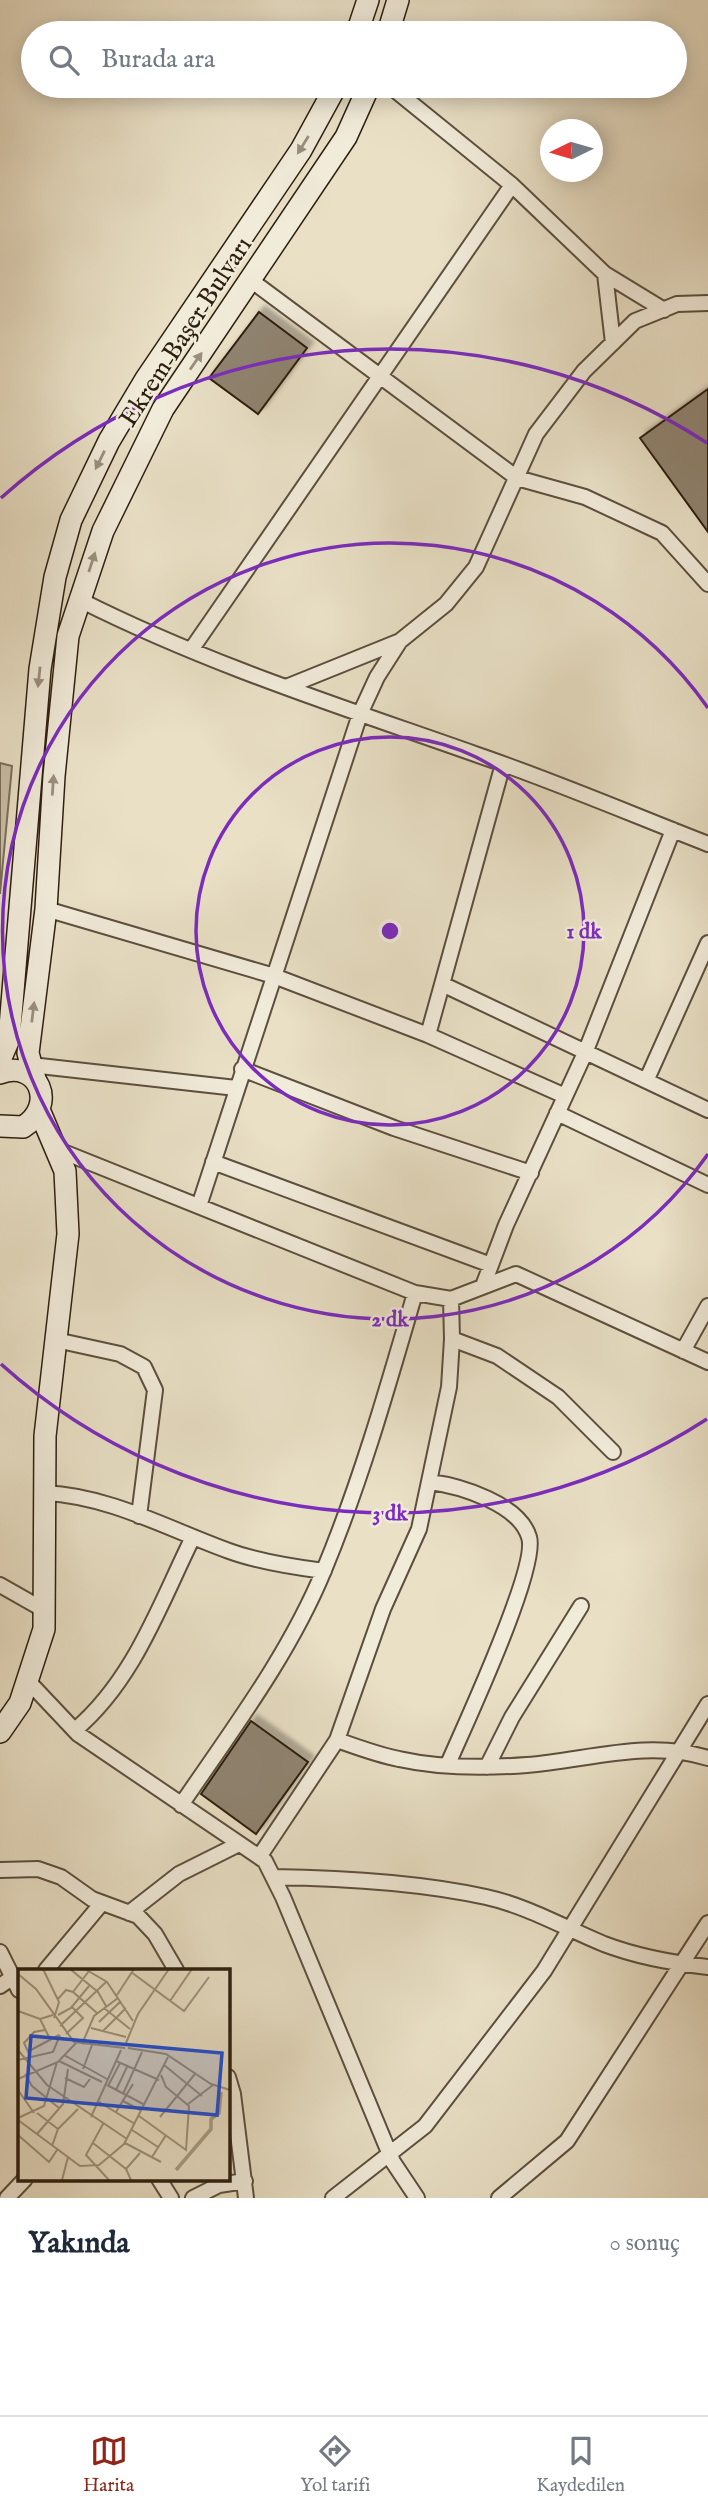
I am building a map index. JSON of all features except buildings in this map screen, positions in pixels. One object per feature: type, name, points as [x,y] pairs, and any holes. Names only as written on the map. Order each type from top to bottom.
[{"type":"main road","points":[[361,21],[368,0]]},
{"type":"main road","points":[[392,21],[398,0]]},
{"type":"main road","name":"Ekrem Başer Bulvarı","points":[[0,1060],[9,1039],[40,669],[55,577],[71,520],[109,441],[146,379],[301,150],[329,98]]},
{"type":"main road","name":"Ekrem Başer Bulvarı","points":[[0,1732],[20,1703],[44,1629],[45,1436],[68,1234],[65,1171],[40,1112],[42,1100],[28,1053],[46,909],[54,776],[68,636],[103,531],[163,409],[252,281],[346,137],[364,98]]},
{"type":"main road","points":[[0,1073],[14,1070],[33,1072]]},
{"type":"main road","points":[[0,1126],[23,1127],[40,1112]]},
{"type":"street","points":[[405,98],[512,185],[605,274],[664,310]]},
{"type":"street","points":[[191,650],[512,185]]},
{"type":"street","points":[[605,274],[613,343]]},
{"type":"street","points":[[252,281],[517,478],[586,497],[662,533],[708,584]]},
{"type":"street","points":[[286,687],[400,641],[446,604],[476,568],[536,434],[584,371],[635,321],[677,304],[708,303]]},
{"type":"street","points":[[80,600],[145,633],[286,687],[503,764],[708,844]]},
{"type":"street","points":[[199,1206],[360,714],[377,677],[400,641]]},
{"type":"street","points":[[428,1035],[503,764]]},
{"type":"street","points":[[483,1286],[585,1053],[673,830]]},
{"type":"street","points":[[46,909],[274,976],[428,1035],[565,1096]]},
{"type":"street","points":[[647,1079],[708,943]]},
{"type":"street","points":[[442,984],[708,1110]]},
{"type":"street","points":[[243,1069],[394,1128],[531,1173]]},
{"type":"street","points":[[33,1072],[236,1088]]},
{"type":"street","points":[[557,1113],[708,1185]]},
{"type":"street","points":[[56,1149],[415,1293],[451,1298],[516,1274],[708,1362]]},
{"type":"street","points":[[213,1162],[491,1265]]},
{"type":"street","points":[[181,1805],[274,1668],[324,1571],[381,1409],[415,1293]]},
{"type":"street","points":[[259,1857],[337,1741],[383,1609],[419,1529],[449,1387],[451,1298]]},
{"type":"street","points":[[683,1351],[708,1306]]},
{"type":"street","points":[[452,1339],[497,1356],[558,1397],[613,1452]]},
{"type":"street","points":[[56,1340],[120,1354],[144,1367],[155,1390],[139,1516]]},
{"type":"street","points":[[430,1482],[457,1485],[496,1504],[522,1523],[530,1539],[531,1556],[448,1764]]},
{"type":"street","points":[[45,1493],[97,1500],[232,1552],[288,1566],[324,1571]]},
{"type":"street","points":[[75,1730],[96,1712],[122,1681],[193,1537]]},
{"type":"street","points":[[0,1585],[44,1610]]},
{"type":"street","points":[[487,1767],[512,1717],[581,1606]]},
{"type":"street","points":[[28,1681],[75,1730],[265,1861],[390,2155],[417,2198]]},
{"type":"street","points":[[333,2198],[425,2126],[544,1971],[708,1704]]},
{"type":"street","points":[[337,1741],[400,1759],[487,1767],[530,1765],[633,1750],[681,1749],[708,1758]]},
{"type":"street","points":[[129,1913],[179,1874],[239,1844]]},
{"type":"street","points":[[0,1870],[38,1869],[61,1877],[102,1903],[138,1916],[155,1934],[175,1969]]},
{"type":"street","points":[[273,1877],[325,1878],[486,1897],[571,1927],[604,1944],[664,1963],[708,1967]]},
{"type":"street","points":[[47,1969],[102,1903]]},
{"type":"street","points":[[499,2198],[567,2141],[708,1923]]},
{"type":"street","points":[[0,1952],[16,1983],[0,1986]]},
{"type":"street","points":[[229,2080],[246,2198]]},
{"type":"street","points":[[7,2198],[24,2180]]},
{"type":"street","points":[[160,2180],[171,2198]]},
{"type":"street","points":[[193,2198],[219,2185],[245,2181]]},
{"type":"shaded area","points":[[0,763],[12,766],[0,894]]}]
